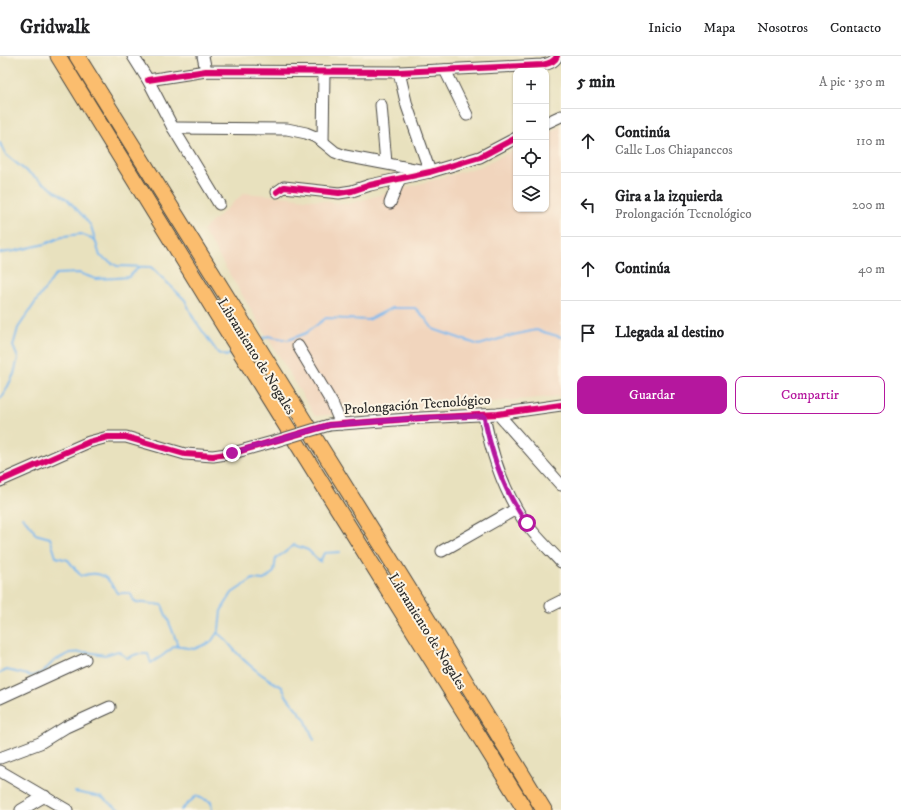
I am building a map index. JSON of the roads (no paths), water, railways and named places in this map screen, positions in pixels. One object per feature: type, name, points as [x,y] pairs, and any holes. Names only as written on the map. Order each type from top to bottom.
[{"type":"highway","name":"Libramiento de Nogales","points":[[58,56],[216,313],[526,810]]},
{"type":"highway","name":"Libramiento de Nogales","points":[[77,56],[413,595],[544,810]]},
{"type":"street","points":[[132,56],[148,80],[173,128],[219,204]]},
{"type":"street","points":[[203,56],[206,71]]},
{"type":"street","points":[[148,80],[206,71],[399,72],[445,70],[553,60]]},
{"type":"street","points":[[445,70],[467,115]]},
{"type":"street","points":[[323,142],[324,72]]},
{"type":"street","points":[[399,72],[407,106],[430,172]]},
{"type":"street","points":[[381,105],[386,163]]},
{"type":"street","points":[[549,122],[561,116]]},
{"type":"street","points":[[173,128],[287,129],[306,133],[323,142],[335,152],[345,156],[430,172]]},
{"type":"street","points":[[277,192],[284,187],[339,193],[352,191],[400,178],[430,172],[480,157],[513,140]]},
{"type":"street","points":[[390,203],[400,178]]},
{"type":"street","points":[[298,346],[332,403],[341,424]]},
{"type":"street","name":"Prolongación Tecnológico","points":[[0,481],[89,442],[108,437],[126,437],[186,454],[213,456],[232,453],[329,425],[421,418],[484,416],[561,405]]},
{"type":"street","points":[[498,414],[561,485]]},
{"type":"street","points":[[484,416],[495,460],[506,489],[516,509],[561,562]]},
{"type":"street","points":[[442,551],[516,509]]},
{"type":"street","points":[[0,698],[85,659]]},
{"type":"street","points":[[0,758],[40,743],[66,727],[110,707]]},
{"type":"street","points":[[0,771],[67,810]]},
{"type":"street","points":[[21,810],[45,796]]},
{"type":"waterway","points":[[0,143],[5,154],[26,171],[67,199],[83,216],[91,226],[100,256],[117,266],[151,267],[185,300],[194,319],[218,353],[226,356],[232,353]]},
{"type":"waterway","points":[[0,253],[45,244],[64,236],[81,234],[95,240]]},
{"type":"waterway","points":[[0,399],[14,374],[18,358],[13,346],[18,328],[56,274],[79,273],[96,279],[129,277],[139,267]]},
{"type":"waterway","points":[[262,339],[268,336],[288,340],[306,333],[326,318],[368,320],[392,308],[415,308],[433,329],[479,345],[536,330],[561,337]]},
{"type":"waterway","points":[[22,517],[32,527],[35,534],[50,538],[56,557],[68,560],[81,576],[98,574],[107,579],[117,593],[130,593],[135,602],[162,605],[178,647]]},
{"type":"waterway","points":[[0,673],[7,670],[32,676],[43,672],[54,661],[70,653],[87,652],[105,655],[118,651],[127,658],[137,654],[148,654],[151,663],[175,646],[194,649],[211,642],[219,630],[221,611],[232,593],[253,579],[264,580],[274,572],[276,558],[294,545],[308,550],[320,562],[324,553],[340,552]]},
{"type":"waterway","points":[[217,633],[226,640],[252,668],[282,687],[287,697],[305,719],[314,740]]},
{"type":"waterway","points":[[75,792],[101,797],[120,810]]},
{"type":"waterway","points":[[181,810],[196,796],[211,802],[212,810]]}]
